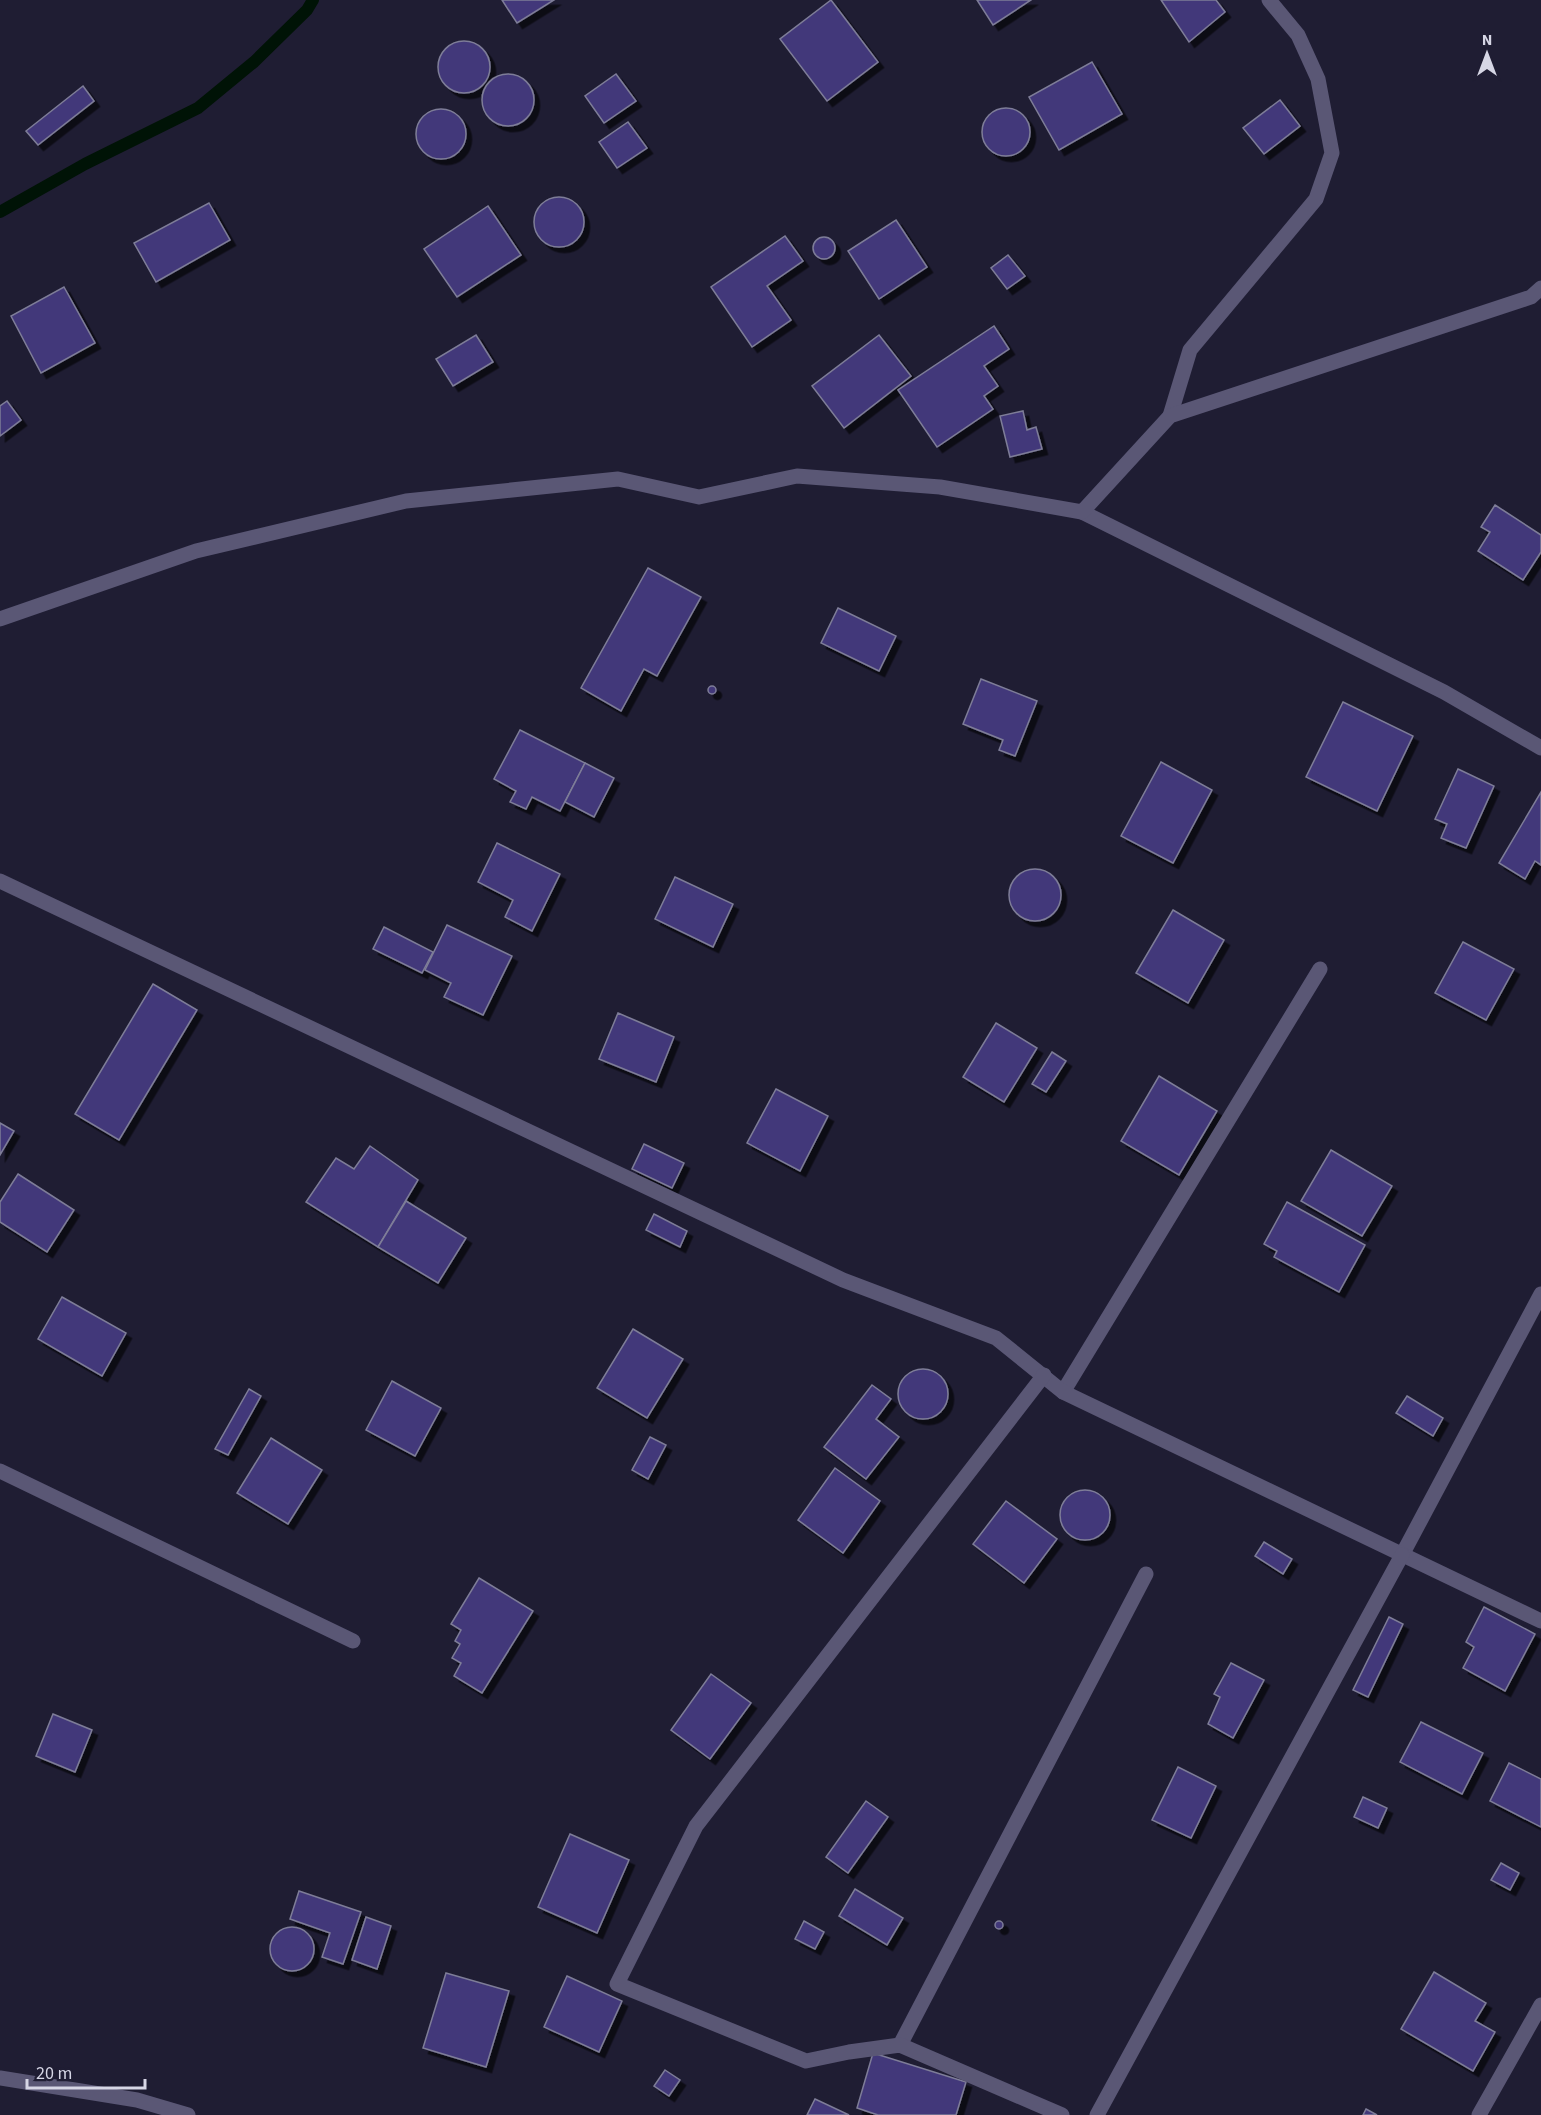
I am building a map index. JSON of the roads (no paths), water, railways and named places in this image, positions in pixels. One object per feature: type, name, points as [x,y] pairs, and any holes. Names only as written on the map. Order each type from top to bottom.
[{"type":"street","points":[[1082,512],[1170,416],[1190,350],[1316,199],[1332,153],[1318,79],[1298,35],[1269,0]]},
{"type":"street","points":[[1170,416],[1531,297],[1541,288]]},
{"type":"street","points":[[0,619],[196,551],[406,501],[618,479],[699,497],[797,476],[940,487],[1082,512],[1444,692],[1541,748]]},
{"type":"street","points":[[0,881],[843,1280],[996,1338],[1063,1392],[1541,1621]]},
{"type":"street","points":[[1063,1392],[1320,969]]},
{"type":"street","points":[[1097,2115],[1402,1555],[1541,1294]]},
{"type":"street","points":[[1044,1375],[696,1826],[617,1984],[806,2061],[900,2045],[1062,2115]]},
{"type":"street","points":[[0,1471],[353,1641]]},
{"type":"street","points":[[900,2045],[1146,1574]]},
{"type":"street","points":[[1479,2115],[1541,2005]]},
{"type":"street","points":[[0,2078],[137,2100],[188,2115]]},
{"type":"waterway","points":[[0,212],[85,164],[198,108],[254,62],[307,10],[313,0]]}]
